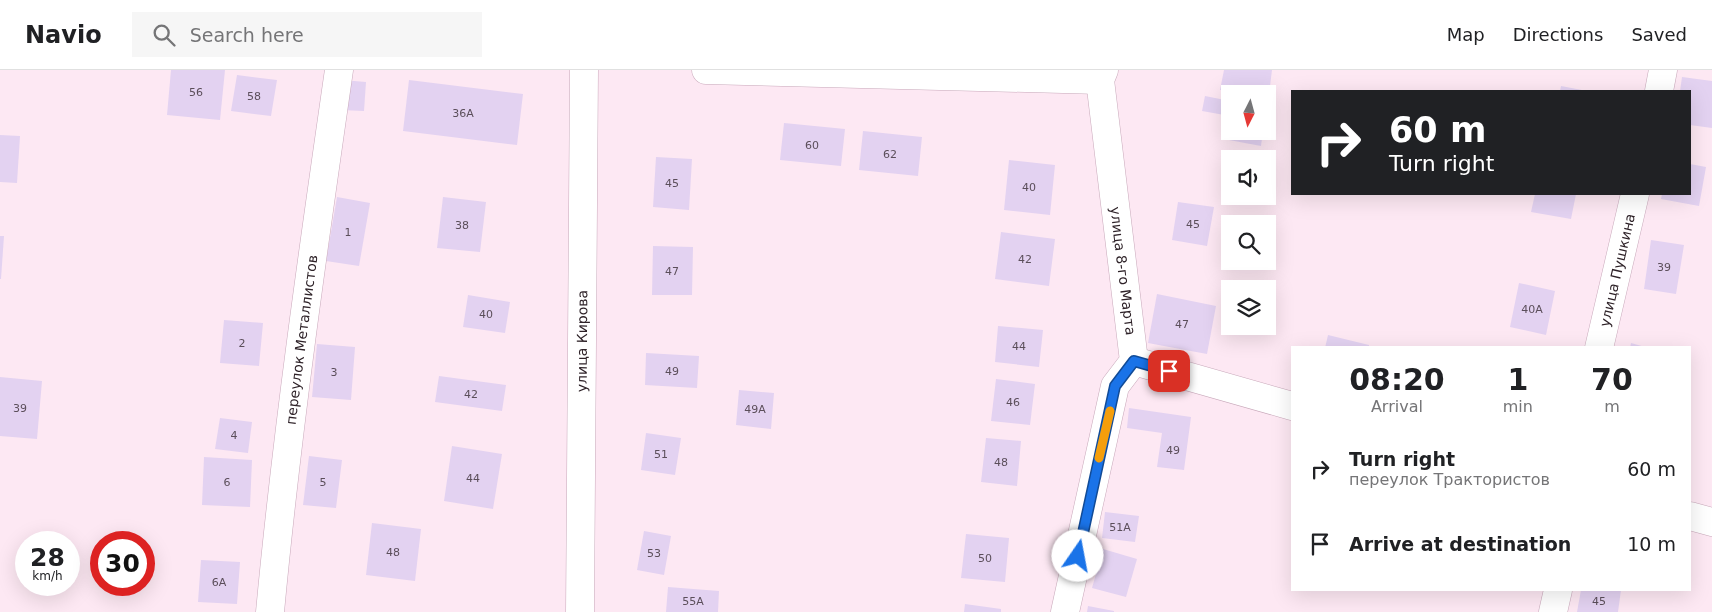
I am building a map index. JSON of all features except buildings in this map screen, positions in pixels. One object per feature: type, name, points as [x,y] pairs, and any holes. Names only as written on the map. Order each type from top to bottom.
[{"type":"street","name":"переулок Металлистов","points":[[270,612],[283,489],[338,70]]},
{"type":"street","name":"улица Кирова","points":[[580,612],[584,70]]},
{"type":"street","points":[[706,70],[1102,75]]},
{"type":"street","points":[[1658,90],[1663,70]]},
{"type":"street","name":"улица 8-го Марта","points":[[1102,75],[1134,361]]},
{"type":"street","name":"улица Пушкина","points":[[1599,346],[1635,195]]},
{"type":"street","points":[[1065,612],[1115,386],[1134,361],[1291,406]]},
{"type":"street","points":[[1691,516],[1712,522]]},
{"type":"street","points":[[1553,612],[1558,591]]},
{"type":"slow traffic","points":[[1099,458],[1110,411]]},
{"type":"route","points":[[1078,556],[1115,386],[1134,361],[1169,371]]}]
